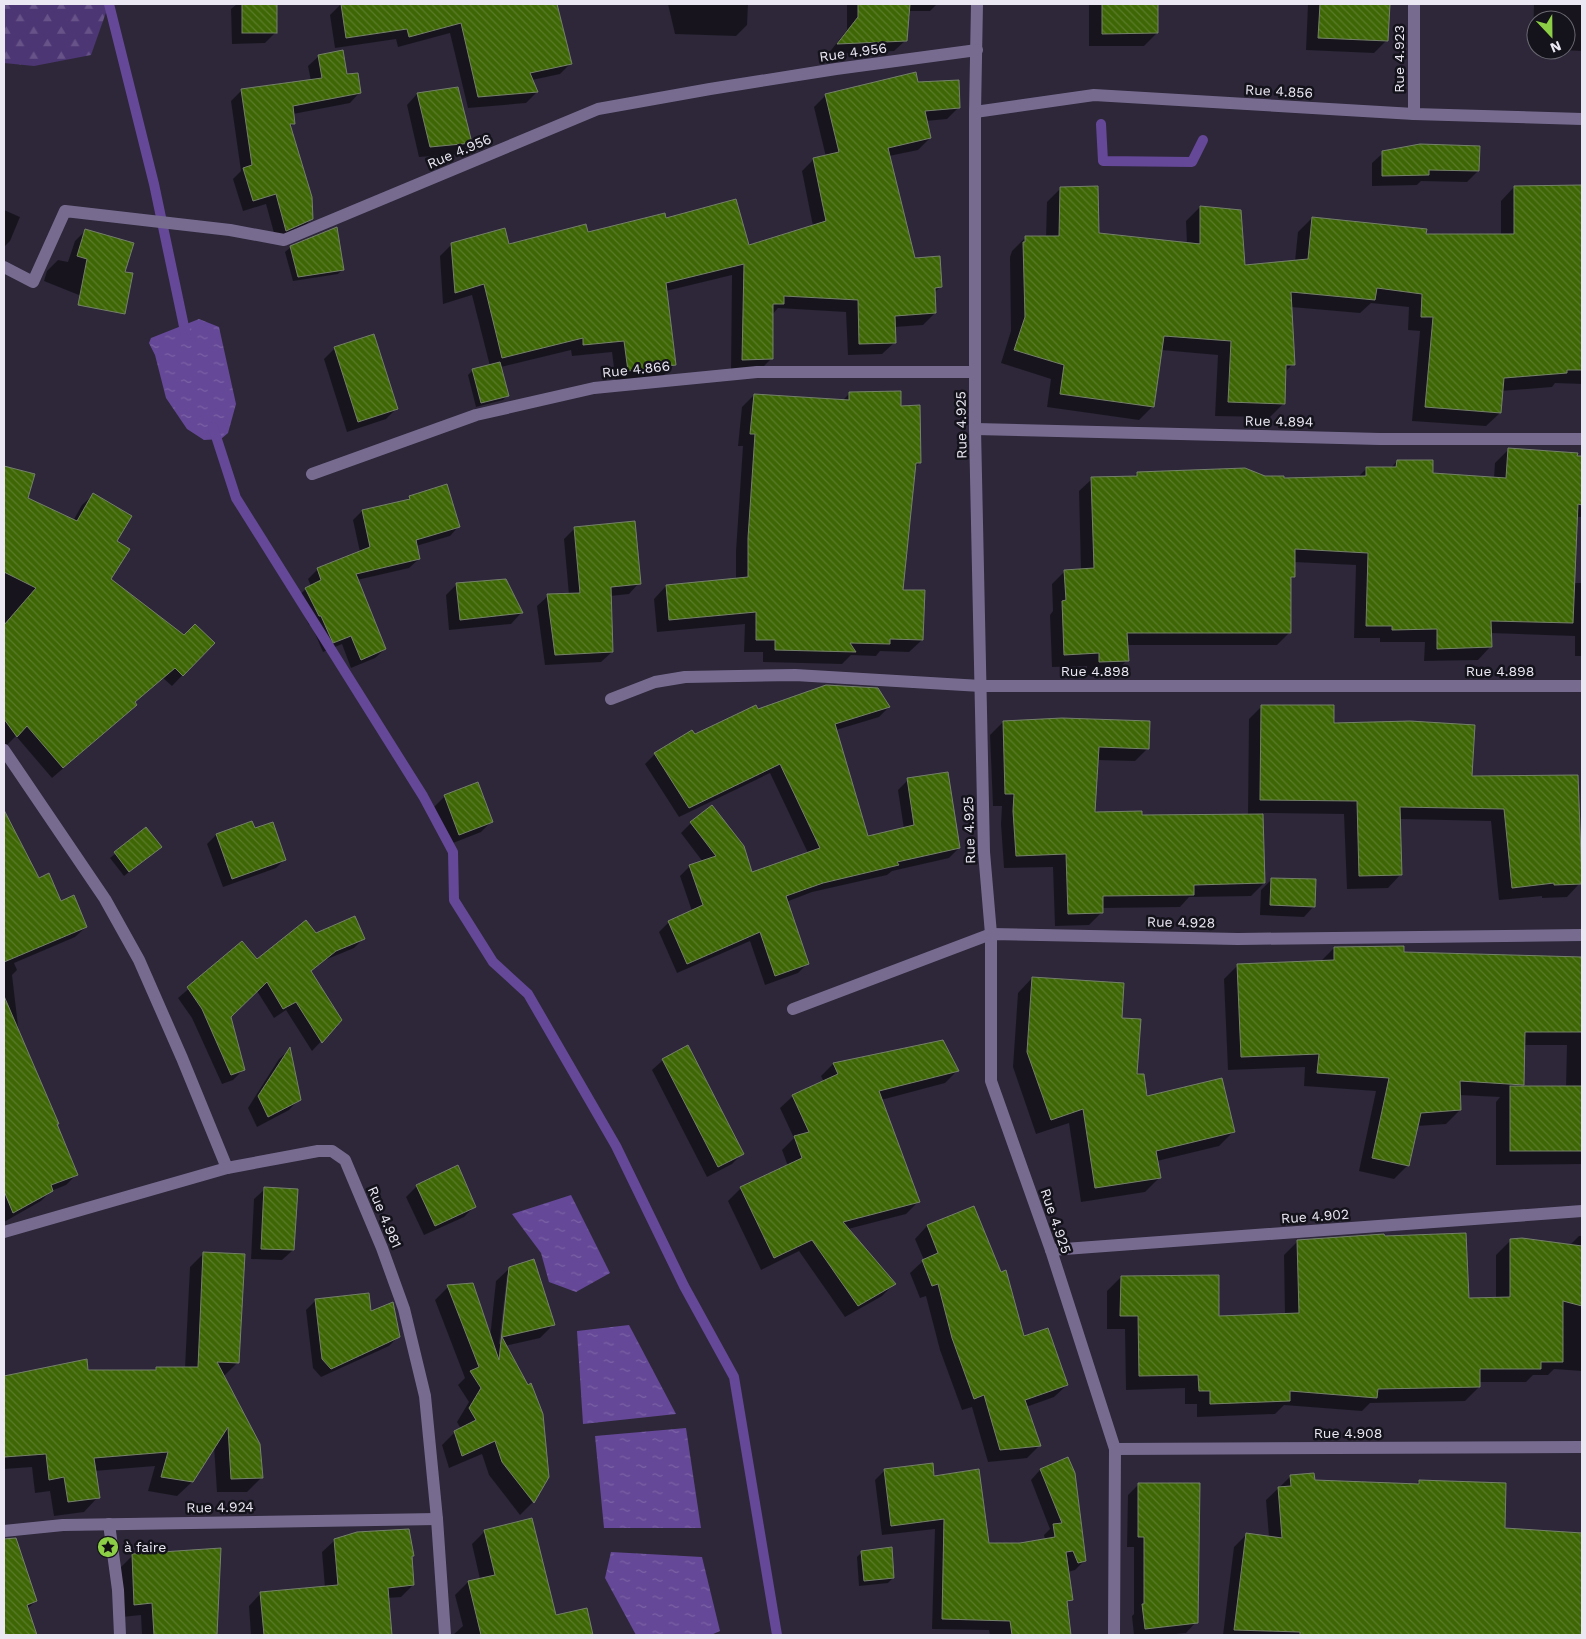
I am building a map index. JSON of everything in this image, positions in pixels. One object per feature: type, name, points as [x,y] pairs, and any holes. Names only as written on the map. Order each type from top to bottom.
[{"type":"street","name":"Rue 4.925","points":[[977,4],[974,112],[975,429],[984,852],[992,934],[991,1081],[1051,1250],[1114,1449],[1114,1635]]},
{"type":"street","name":"Rue 4.923","points":[[1414,4],[1414,114]]},
{"type":"street","name":"Rue 4.956","points":[[4,267],[33,282],[64,211],[230,230],[284,240],[598,109],[768,80],[977,50]]},
{"type":"street","name":"Rue 4.856","points":[[974,112],[1094,95],[1414,114],[1582,119]]},
{"type":"street","name":"Rue 4.866","points":[[312,474],[476,415],[594,388],[757,372],[975,372]]},
{"type":"street","name":"Rue 4.894","points":[[975,429],[1380,439],[1582,439]]},
{"type":"street","name":"Rue 4.898","points":[[611,698],[655,682],[685,677],[795,675],[981,686],[1582,686]]},
{"type":"street","points":[[4,750],[8,767],[105,899],[139,960],[227,1168]]},
{"type":"street","name":"Rue 4.928","points":[[793,1009],[992,934],[1238,938],[1582,935]]},
{"type":"street","name":"Rue 4.981","points":[[4,1232],[227,1168],[318,1151],[332,1152],[345,1160],[382,1248],[404,1309],[425,1396],[437,1519],[445,1635]]},
{"type":"street","name":"Rue 4.902","points":[[1051,1250],[1582,1211]]},
{"type":"street","name":"Rue 4.908","points":[[1114,1449],[1582,1447]]},
{"type":"street","name":"Rue 4.924","points":[[4,1531],[64,1525],[437,1519]]},
{"type":"street","points":[[109,1524],[118,1590],[120,1635]]},
{"type":"green space","points":[[4,4],[109,4],[91,55],[34,66],[4,63]]},
{"type":"water","points":[[199,319],[219,327],[236,404],[228,433],[221,439],[204,440],[187,429],[166,398],[155,355],[149,343],[151,338]]},
{"type":"water","points":[[571,1195],[610,1273],[576,1292],[549,1282],[541,1253],[512,1214]]},
{"type":"water","points":[[629,1325],[676,1414],[583,1424],[577,1331]]},
{"type":"water","points":[[686,1428],[701,1528],[604,1528],[595,1436]]},
{"type":"water","points":[[611,1552],[702,1557],[720,1631],[711,1635],[636,1635],[605,1578]]},
{"type":"building","points":[[242,4],[277,4],[277,33],[242,33]]},
{"type":"building","points":[[341,4],[557,4],[572,64],[530,73],[538,92],[478,97],[461,23],[409,37],[407,29],[346,38]]},
{"type":"building","points":[[858,4],[910,4],[907,41],[837,44],[858,17]]},
{"type":"building","points":[[1102,4],[1158,4],[1158,33],[1102,34]]},
{"type":"building","points":[[1320,4],[1390,4],[1388,41],[1318,38]]},
{"type":"building","points":[[343,50],[347,74],[358,73],[361,93],[293,106],[295,124],[290,124],[312,197],[313,219],[286,231],[276,194],[253,201],[243,168],[252,165],[241,89],[322,78],[318,55]]},
{"type":"building","points":[[916,72],[918,82],[959,80],[960,108],[925,111],[931,138],[888,148],[915,258],[940,256],[942,287],[935,288],[936,313],[895,316],[896,343],[859,344],[858,300],[784,296],[784,304],[773,304],[773,359],[742,360],[744,264],[666,283],[676,365],[628,371],[624,341],[583,345],[583,338],[502,358],[484,284],[455,293],[451,243],[505,228],[509,244],[586,224],[588,232],[665,213],[666,218],[736,199],[749,245],[826,221],[813,158],[839,152],[825,94]]},
{"type":"building","points":[[458,87],[472,143],[430,147],[417,93]]},
{"type":"building","points":[[1420,144],[1480,146],[1479,171],[1429,170],[1429,175],[1382,176],[1382,151]]},
{"type":"building","points":[[1582,185],[1582,370],[1567,370],[1567,373],[1504,378],[1501,413],[1425,407],[1433,317],[1421,317],[1422,294],[1377,288],[1375,300],[1291,292],[1295,365],[1286,365],[1285,404],[1228,402],[1231,341],[1164,336],[1154,407],[1060,394],[1064,365],[1014,350],[1025,317],[1023,242],[1025,242],[1025,236],[1059,236],[1060,187],[1098,186],[1099,233],[1200,244],[1200,206],[1241,210],[1245,265],[1308,259],[1312,217],[1427,229],[1426,234],[1514,234],[1514,186]]},
{"type":"building","points":[[337,227],[344,270],[298,277],[290,246]]},
{"type":"building","points":[[85,229],[134,243],[125,272],[133,273],[125,314],[78,305],[87,259],[77,256]]},
{"type":"building","points":[[374,334],[398,409],[358,422],[334,347]]},
{"type":"building","points":[[500,362],[509,396],[481,403],[472,369]]},
{"type":"building","points":[[901,391],[901,406],[920,405],[921,463],[916,463],[903,590],[925,590],[923,640],[890,639],[890,644],[850,643],[856,652],[775,650],[775,640],[756,640],[756,612],[669,620],[666,585],[748,577],[748,538],[755,434],[750,434],[754,394],[849,400],[849,392]]},
{"type":"building","points":[[1508,448],[1578,453],[1577,456],[1582,456],[1582,505],[1578,504],[1573,623],[1491,621],[1492,647],[1437,649],[1437,629],[1392,630],[1392,626],[1366,626],[1368,553],[1295,549],[1295,577],[1291,577],[1291,633],[1127,633],[1129,661],[1099,662],[1099,653],[1064,655],[1062,601],[1066,600],[1064,570],[1094,568],[1091,477],[1137,476],[1137,472],[1245,468],[1265,476],[1284,476],[1284,478],[1366,476],[1366,467],[1396,467],[1397,460],[1433,460],[1433,473],[1506,478]]},
{"type":"building","points":[[4,466],[35,474],[28,498],[77,521],[93,493],[132,516],[117,541],[130,549],[111,579],[184,635],[195,624],[215,643],[183,676],[175,668],[135,702],[137,705],[63,768],[27,726],[17,737],[4,719],[4,625],[36,588],[4,572]]},
{"type":"building","points":[[447,484],[460,527],[416,540],[420,559],[356,574],[386,649],[361,660],[351,636],[333,643],[321,616],[319,616],[305,588],[321,580],[317,568],[370,547],[362,510],[410,499],[409,496]]},
{"type":"building","points":[[635,521],[641,584],[611,587],[613,652],[555,655],[547,594],[580,593],[574,527]]},
{"type":"building","points":[[506,579],[523,613],[460,620],[456,583]]},
{"type":"building","points":[[826,685],[878,688],[890,707],[835,724],[868,836],[914,825],[907,778],[948,772],[960,848],[897,862],[899,865],[823,883],[786,896],[809,964],[775,976],[760,932],[687,964],[668,921],[703,905],[689,865],[716,856],[690,822],[712,805],[744,846],[752,872],[820,848],[780,764],[689,808],[654,753],[692,730],[695,734],[756,705],[758,709]]},
{"type":"building","points":[[1261,705],[1334,705],[1334,723],[1410,721],[1475,725],[1472,776],[1578,775],[1582,884],[1554,885],[1554,883],[1512,888],[1504,809],[1400,807],[1402,875],[1359,876],[1357,801],[1260,800]]},
{"type":"building","points":[[1062,718],[1150,721],[1149,749],[1099,747],[1095,812],[1142,811],[1142,815],[1263,814],[1265,883],[1194,885],[1194,895],[1103,896],[1103,913],[1068,914],[1066,854],[1016,856],[1013,811],[1014,794],[1005,794],[1003,721]]},
{"type":"building","points":[[478,782],[493,822],[459,835],[444,795]]},
{"type":"building","points":[[4,810],[39,878],[49,873],[61,901],[74,895],[87,927],[4,962]]},
{"type":"building","points":[[252,821],[255,828],[273,822],[286,860],[232,879],[216,834]]},
{"type":"building","points":[[146,827],[162,847],[129,872],[114,852]]},
{"type":"building","points":[[1271,878],[1316,879],[1315,907],[1270,905]]},
{"type":"building","points":[[355,916],[365,939],[336,951],[311,971],[342,1020],[322,1043],[296,1002],[283,1009],[267,982],[231,1017],[245,1070],[231,1075],[202,1009],[187,987],[242,941],[257,959],[306,920],[316,933]]},
{"type":"building","points":[[1404,946],[1404,952],[1582,957],[1582,1032],[1525,1032],[1524,1085],[1460,1081],[1461,1110],[1421,1113],[1409,1166],[1372,1158],[1389,1078],[1317,1073],[1319,1054],[1241,1057],[1237,964],[1334,960],[1334,947]]},
{"type":"building","points":[[1032,977],[1124,983],[1122,1018],[1141,1019],[1137,1074],[1144,1074],[1147,1096],[1222,1078],[1235,1132],[1156,1151],[1161,1178],[1095,1188],[1083,1109],[1051,1120],[1027,1052]]},
{"type":"building","points":[[4,996],[59,1124],[57,1124],[78,1175],[51,1185],[53,1191],[13,1213],[4,1191]]},
{"type":"building","points":[[943,1040],[959,1071],[879,1091],[920,1202],[843,1222],[896,1284],[858,1306],[812,1240],[774,1258],[740,1187],[802,1158],[794,1136],[809,1132],[792,1095],[838,1074],[833,1063]]},
{"type":"building","points":[[688,1045],[744,1154],[718,1167],[662,1059]]},
{"type":"building","points":[[290,1047],[301,1100],[268,1117],[258,1096]]},
{"type":"building","points":[[1510,1086],[1582,1086],[1582,1151],[1510,1151]]},
{"type":"building","points":[[458,1165],[476,1207],[435,1226],[416,1185]]},
{"type":"building","points":[[264,1187],[298,1189],[294,1250],[261,1249]]},
{"type":"building","points":[[974,1206],[1001,1272],[1006,1270],[1024,1336],[1048,1328],[1068,1385],[1025,1400],[1041,1446],[1000,1450],[984,1395],[974,1399],[952,1338],[938,1284],[932,1286],[922,1260],[938,1253],[927,1225]]},
{"type":"building","points":[[1466,1233],[1469,1298],[1510,1297],[1510,1239],[1522,1238],[1582,1246],[1582,1306],[1563,1301],[1563,1362],[1541,1362],[1541,1369],[1480,1369],[1480,1387],[1378,1389],[1377,1398],[1290,1391],[1290,1401],[1210,1404],[1210,1391],[1199,1391],[1198,1375],[1139,1376],[1138,1316],[1120,1316],[1121,1276],[1219,1275],[1219,1316],[1299,1313],[1297,1240],[1384,1234],[1385,1236]]},
{"type":"building","points":[[203,1252],[245,1254],[239,1363],[217,1362],[260,1444],[263,1478],[231,1479],[228,1427],[193,1482],[161,1477],[168,1452],[94,1458],[100,1498],[68,1502],[64,1477],[49,1480],[46,1454],[4,1457],[4,1376],[87,1359],[88,1370],[156,1370],[156,1367],[198,1367]]},
{"type":"building","points":[[534,1259],[555,1325],[502,1337],[528,1385],[531,1383],[543,1414],[549,1477],[534,1503],[502,1462],[495,1441],[462,1456],[454,1431],[476,1420],[469,1408],[481,1388],[470,1371],[479,1367],[447,1285],[473,1283],[499,1360],[509,1267]]},
{"type":"building","points":[[369,1293],[371,1311],[393,1302],[400,1337],[331,1369],[322,1359],[315,1299]]},
{"type":"building","points":[[1068,1457],[1075,1473],[1086,1561],[1078,1563],[1073,1551],[1066,1552],[1073,1600],[1067,1601],[1071,1635],[1012,1635],[1010,1621],[942,1619],[944,1519],[891,1526],[884,1469],[933,1463],[934,1476],[979,1469],[989,1543],[1020,1543],[1055,1537],[1053,1524],[1062,1523],[1040,1469]]},
{"type":"building","points":[[1314,1473],[1315,1480],[1419,1484],[1419,1480],[1506,1483],[1505,1528],[1582,1533],[1582,1635],[1300,1635],[1300,1632],[1234,1630],[1246,1533],[1282,1538],[1278,1487],[1291,1486],[1290,1475]]},
{"type":"building","points":[[1138,1483],[1200,1483],[1198,1623],[1145,1629],[1142,1604],[1144,1604],[1144,1537],[1138,1537]]},
{"type":"building","points":[[532,1518],[556,1615],[587,1608],[593,1635],[481,1635],[468,1581],[495,1575],[484,1530]]},
{"type":"building","points":[[409,1529],[414,1556],[412,1556],[414,1585],[388,1588],[392,1635],[264,1635],[260,1592],[338,1585],[334,1539],[357,1532]]},
{"type":"building","points":[[16,1538],[37,1601],[27,1605],[37,1635],[4,1635],[4,1539]]},
{"type":"building","points":[[892,1547],[894,1578],[864,1581],[861,1551]]},
{"type":"building","points":[[221,1548],[217,1635],[154,1635],[152,1603],[134,1605],[132,1554]]},
{"type":"waterway","points":[[109,4],[154,184],[186,336]]},
{"type":"waterway","points":[[1101,124],[1103,161],[1192,162],[1203,140]]},
{"type":"waterway","points":[[213,427],[236,498],[423,796],[453,852],[454,900],[493,962],[528,994],[616,1146],[684,1286],[734,1377],[777,1635]]},
{"type":"place","name":"à faire","points":[[108,1547]]}]
